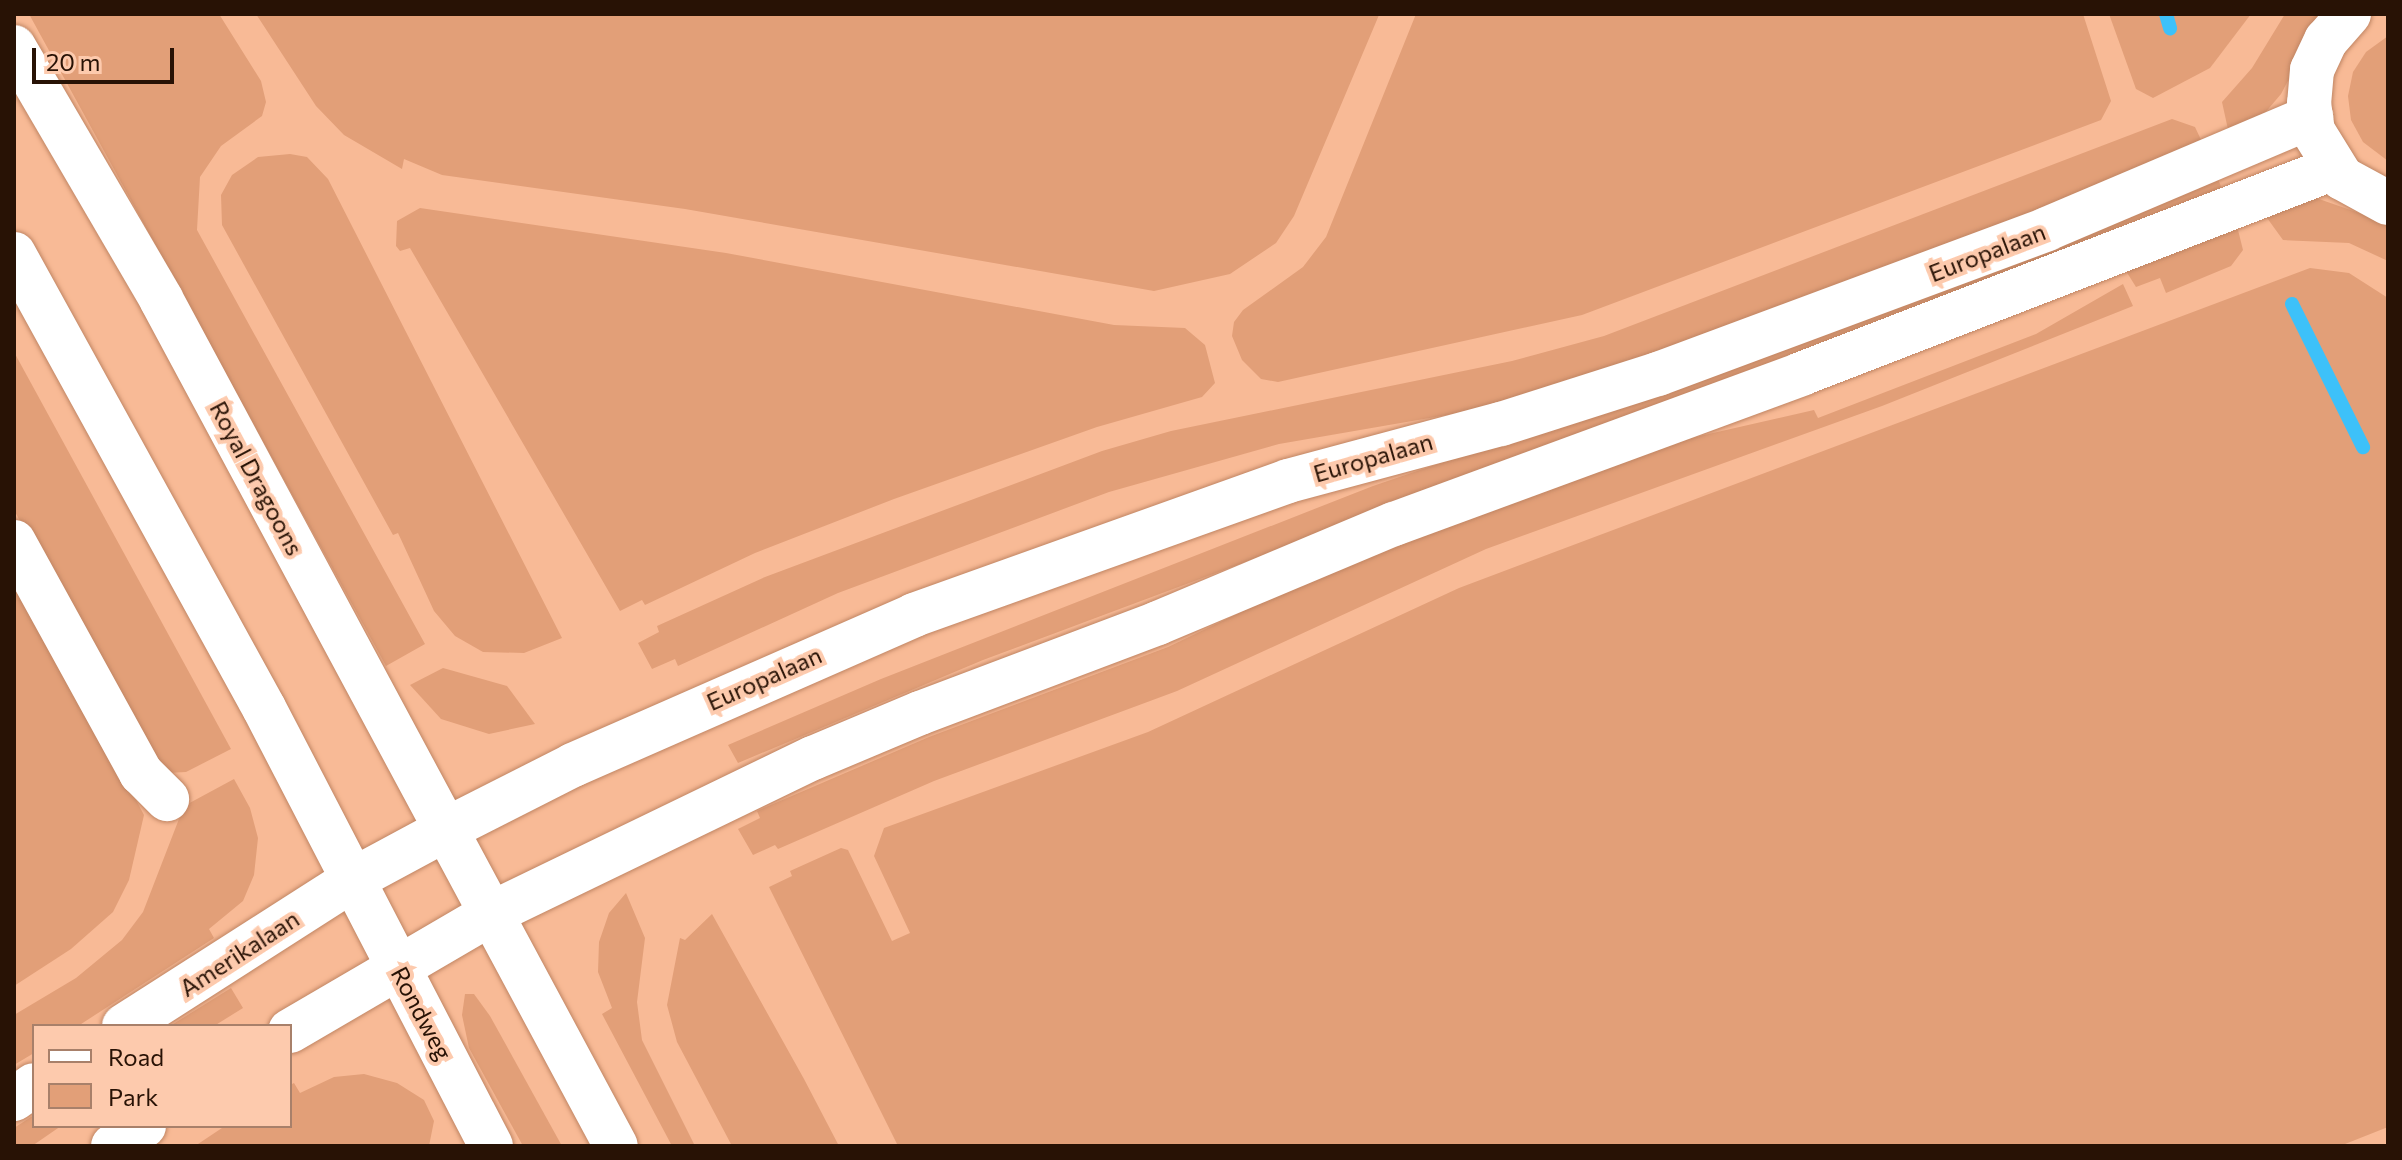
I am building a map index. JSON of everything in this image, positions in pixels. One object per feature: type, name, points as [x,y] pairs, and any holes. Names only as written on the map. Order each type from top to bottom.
[{"type":"street","points":[[2349,14],[2326,40],[2312,70],[2311,117],[2334,168],[2369,197],[2388,203]]},
{"type":"street","name":"Royal Dragoons","points":[[14,47],[161,299],[492,913]]},
{"type":"street","name":"Europalaan","points":[[354,879],[447,829],[812,656],[968,594],[1288,481],[1658,374],[2047,229],[2311,117]]},
{"type":"street","name":"Europalaan","points":[[397,965],[492,913],[813,758],[920,713],[1158,623],[1394,524],[1801,374],[2334,168]]},
{"type":"street","points":[[14,254],[354,879]]},
{"type":"street","points":[[14,542],[141,773],[167,799]]},
{"type":"street","name":"Rondweg","points":[[354,879],[491,1146]]},
{"type":"street","name":"Amerikalaan","points":[[127,1024],[354,879]]},
{"type":"street","points":[[492,913],[616,1146]]},
{"type":"street","points":[[292,1030],[397,965]]},
{"type":"street","points":[[14,1099],[32,1086]]},
{"type":"street","points":[[113,1146],[141,1128]]},
{"type":"green space","points":[[29,14],[219,14],[261,81],[266,102],[262,116],[221,146],[200,177],[197,230],[425,644],[386,666]]},
{"type":"green space","points":[[256,14],[1384,14],[1379,15],[1294,216],[1276,243],[1230,274],[1154,291],[685,209],[442,175],[404,159],[402,169],[344,135],[316,106]]},
{"type":"green space","points":[[1416,14],[2083,14],[2111,101],[2101,120],[1582,315],[1278,382],[1261,379],[1242,360],[1232,336],[1234,322],[1243,310],[1303,267],[1326,237]]},
{"type":"green space","points":[[2109,14],[2251,14],[2210,68],[2153,98],[2136,89]]},
{"type":"green space","points":[[2285,14],[2323,14],[2281,94],[2264,114],[2229,134],[2222,102],[2252,68]]},
{"type":"green space","points":[[2388,36],[2388,161],[2363,142],[2351,120],[2348,96],[2353,72],[2366,52]]},
{"type":"green space","points":[[2172,119],[2195,127],[2203,144],[2020,226],[1499,406],[1279,444],[1109,492],[838,593],[678,666],[675,659],[652,669],[638,643],[659,632],[657,626],[765,577],[1102,451],[1171,431],[1512,361],[1604,336]]},
{"type":"green space","points":[[290,154],[307,157],[328,179],[562,638],[524,653],[483,652],[455,636],[434,611],[398,533],[393,535],[222,225],[221,195],[232,175],[258,157]]},
{"type":"green space","points":[[2215,172],[2225,196],[983,660],[738,763],[728,745],[881,679],[1373,486],[1647,393]]},
{"type":"green space","points":[[2316,198],[2388,223],[2388,261],[2349,243],[2283,240],[2262,211]]},
{"type":"green space","points":[[420,208],[726,253],[1114,325],[1185,328],[1205,345],[1215,383],[1202,397],[1097,427],[894,499],[755,553],[645,605],[642,600],[620,611],[410,248],[400,251],[396,246],[397,221]]},
{"type":"green space","points":[[2236,222],[2243,250],[2231,266],[2166,293],[2160,278],[2136,287],[2126,271]]},
{"type":"green space","points":[[2310,268],[2349,273],[2388,298],[2388,1127],[2340,1146],[898,1146],[769,887],[792,876],[790,871],[841,848],[848,850],[892,941],[910,933],[874,856],[884,828],[1148,732],[1459,588]]},
{"type":"green space","points":[[2123,284],[2133,306],[1882,406],[1486,549],[1177,691],[934,781],[778,849],[775,845],[753,855],[738,829],[760,818],[757,811],[929,737],[1168,647],[1371,550],[1669,443],[1814,410],[1818,418],[2036,334]]},
{"type":"green space","points":[[14,352],[231,749],[186,772],[167,773],[154,766],[14,510]]},
{"type":"green space","points":[[14,571],[144,815],[129,880],[113,912],[71,949],[14,986]]},
{"type":"green space","points":[[443,668],[507,686],[535,724],[489,734],[441,719],[410,685]]},
{"type":"green space","points":[[234,779],[250,808],[258,838],[254,875],[243,901],[209,929],[214,938],[81,1024],[32,1024],[32,1054],[14,1065],[14,1015],[76,978],[122,940],[143,912],[184,806]]},
{"type":"green space","points":[[626,893],[645,938],[637,1002],[642,1040],[695,1146],[672,1146],[602,1014],[612,1008],[598,972],[599,942],[609,913]]},
{"type":"green space","points":[[712,914],[839,1146],[732,1146],[677,1042],[667,1005],[680,938],[685,940]]},
{"type":"green space","points":[[231,988],[243,1008],[217,1024],[173,1024]]},
{"type":"green space","points":[[465,994],[474,994],[490,1016],[562,1146],[523,1146],[469,1048],[462,1015]]},
{"type":"green space","points":[[364,1074],[397,1083],[424,1100],[434,1121],[429,1146],[195,1146],[222,1128],[292,1128],[292,1084],[300,1093],[334,1077]]},
{"type":"green space","points":[[32,1116],[32,1128],[58,1128],[32,1146],[14,1146],[14,1128]]},
{"type":"waterway","points":[[2166,14],[2170,28]]},
{"type":"waterway","points":[[2292,304],[2363,447]]}]
